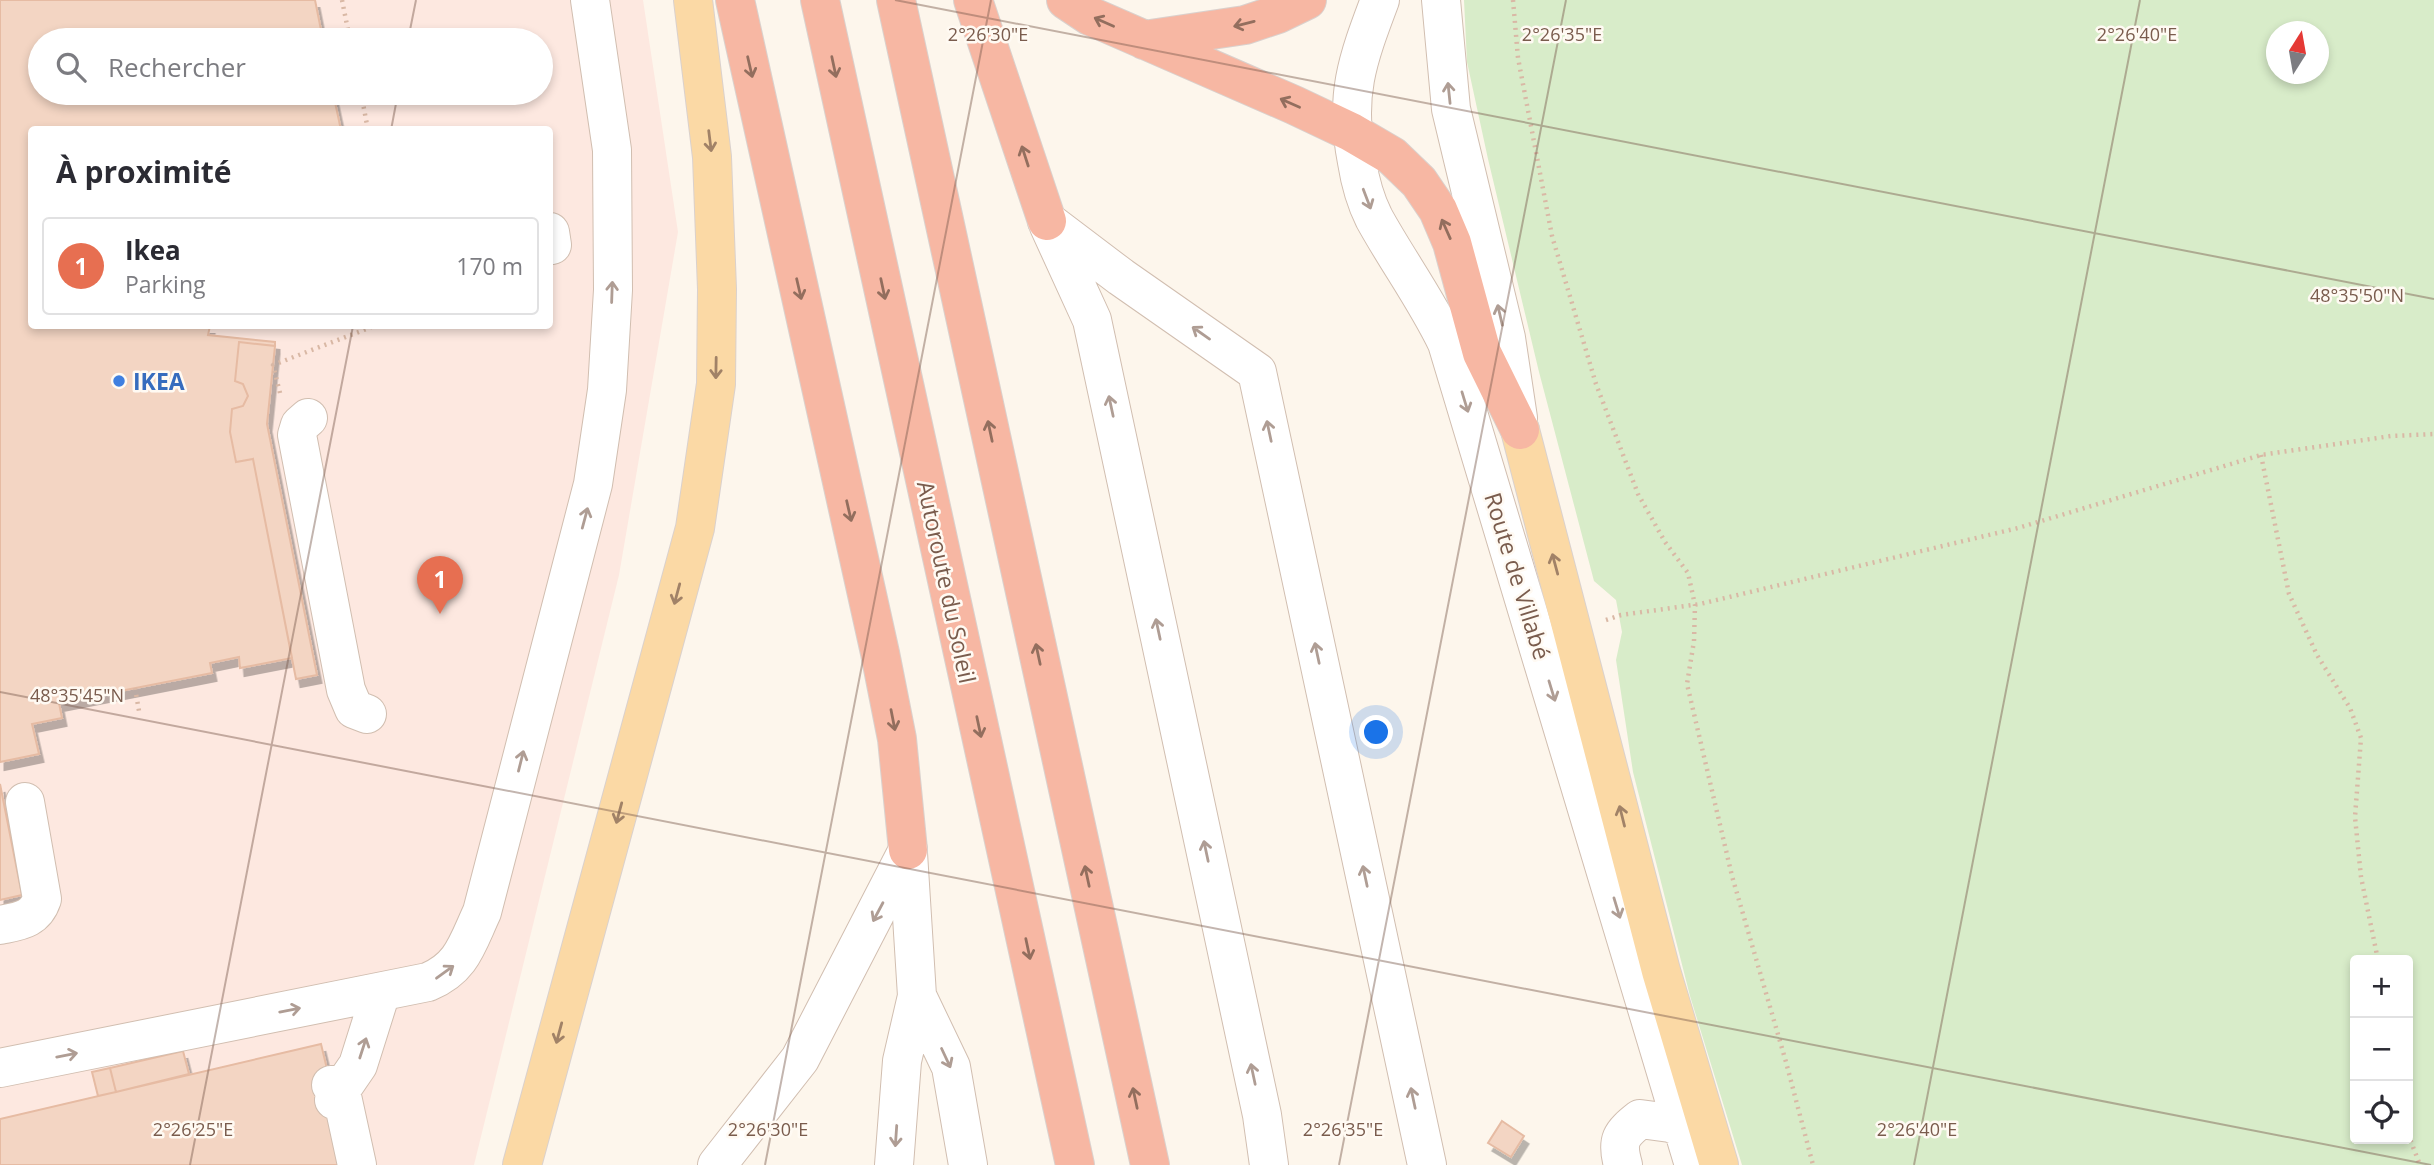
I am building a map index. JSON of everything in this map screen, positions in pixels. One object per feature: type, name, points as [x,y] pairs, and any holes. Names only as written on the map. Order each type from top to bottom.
[{"type":"highway","points":[[735,0],[880,653],[897,739],[908,850]]},
{"type":"highway","name":"Autoroute du Soleil","points":[[820,0],[1075,1165]]},
{"type":"highway","points":[[896,0],[1150,1165]]},
{"type":"highway","points":[[973,0],[1047,221]]},
{"type":"highway","points":[[1066,0],[1090,16],[1294,105],[1351,132],[1392,156],[1419,182],[1438,210],[1452,243],[1482,353],[1520,430]]},
{"type":"highway","points":[[1144,40],[1244,25],[1278,14],[1307,0]]},
{"type":"main road","points":[[522,1165],[695,528],[716,384],[717,289],[712,157],[693,0]]},
{"type":"main road","name":"Route de Villabé","points":[[1520,430],[1661,971],[1719,1165]]},
{"type":"street","points":[[0,1068],[428,982],[452,970],[482,912],[471,902],[556,576],[593,484],[587,450],[607,390],[598,356],[602,234],[612,150],[590,0]]},
{"type":"street","name":"Route de Villabé","points":[[1380,0],[1356,72],[1351,97],[1351,132],[1361,184],[1373,215],[1433,314],[1447,343],[1695,1165]]},
{"type":"street","name":"Route de Villabé","points":[[1441,0],[1451,109],[1506,338],[1520,430]]},
{"type":"street","points":[[1047,221],[1092,320],[1262,1115],[1269,1165]]},
{"type":"street","points":[[1047,221],[1121,277],[1257,372],[1427,1165]]},
{"type":"street","points":[[308,418],[300,425],[297,435],[319,509],[341,622],[349,697],[354,709],[367,714]]},
{"type":"street","points":[[0,925],[25,920],[39,908],[42,899],[24,802]]},
{"type":"street","points":[[894,1165],[902,1061],[917,996],[908,850]]},
{"type":"street","points":[[717,1165],[800,1059],[908,850]]},
{"type":"street","points":[[357,1165],[340,1090],[335,1085],[332,1092],[358,1065],[381,992]]},
{"type":"street","points":[[917,996],[951,1067],[968,1165]]},
{"type":"street","points":[[1262,1115],[1291,1161],[1297,1165]]},
{"type":"street","points":[[1623,1165],[1619,1148],[1623,1135],[1640,1119],[1670,1123],[1683,1128]]},
{"type":"path","points":[[342,0],[348,28]]},
{"type":"path","points":[[1513,0],[1518,58],[1552,236],[1596,384],[1637,494],[1665,542],[1688,573],[1695,605],[1694,641],[1687,684],[1732,877],[1813,1165]]},
{"type":"path","points":[[363,105],[367,126]]},
{"type":"path","points":[[273,365],[366,329]]},
{"type":"path","points":[[1572,630],[1620,615],[1695,605],[2018,528],[2261,455],[2391,436],[2434,434]]},
{"type":"path","points":[[2261,455],[2289,594],[2318,655],[2350,708],[2361,738],[2355,817],[2361,877],[2377,955]]},
{"type":"path","points":[[135,688],[139,711]]},
{"type":"path","points":[[2412,1144],[2420,1165]]},
{"type":"shaded area","points":[[0,0],[643,0],[678,232],[619,575],[474,1165],[0,1165]]},
{"type":"green space","points":[[1464,0],[2434,0],[2434,1165],[1742,1165],[1690,996],[1633,772],[1616,660],[1622,632],[1616,600],[1594,581],[1539,372],[1467,62]]},
{"type":"building","name":"IKEA","points":[[0,0],[315,0],[321,28],[28,28],[28,105],[336,105],[340,126],[28,126],[28,329],[209,329],[208,335],[275,342],[275,346],[239,342],[235,381],[243,384],[248,396],[243,406],[232,409],[230,432],[236,462],[253,459],[292,658],[240,668],[239,657],[210,663],[212,673],[59,703],[62,718],[32,724],[39,754],[0,762]]},
{"type":"building","points":[[239,342],[275,346],[267,424],[317,675],[296,679],[253,459],[236,462],[230,432],[232,409],[243,406],[248,396],[243,384],[235,381]]},
{"type":"building","points":[[0,784],[22,895],[0,900]]},
{"type":"building","points":[[321,1044],[350,1165],[0,1165],[0,1119]]},
{"type":"building","points":[[183,1051],[189,1074],[116,1092],[110,1068]]},
{"type":"building","points":[[110,1068],[116,1092],[98,1096],[92,1072]]},
{"type":"building","points":[[1502,1121],[1524,1136],[1511,1157],[1488,1143]]},
{"type":"place","name":"IKEA","points":[[119,381]]},
{"type":"place","name":"Ikea","points":[[440,614]]}]
